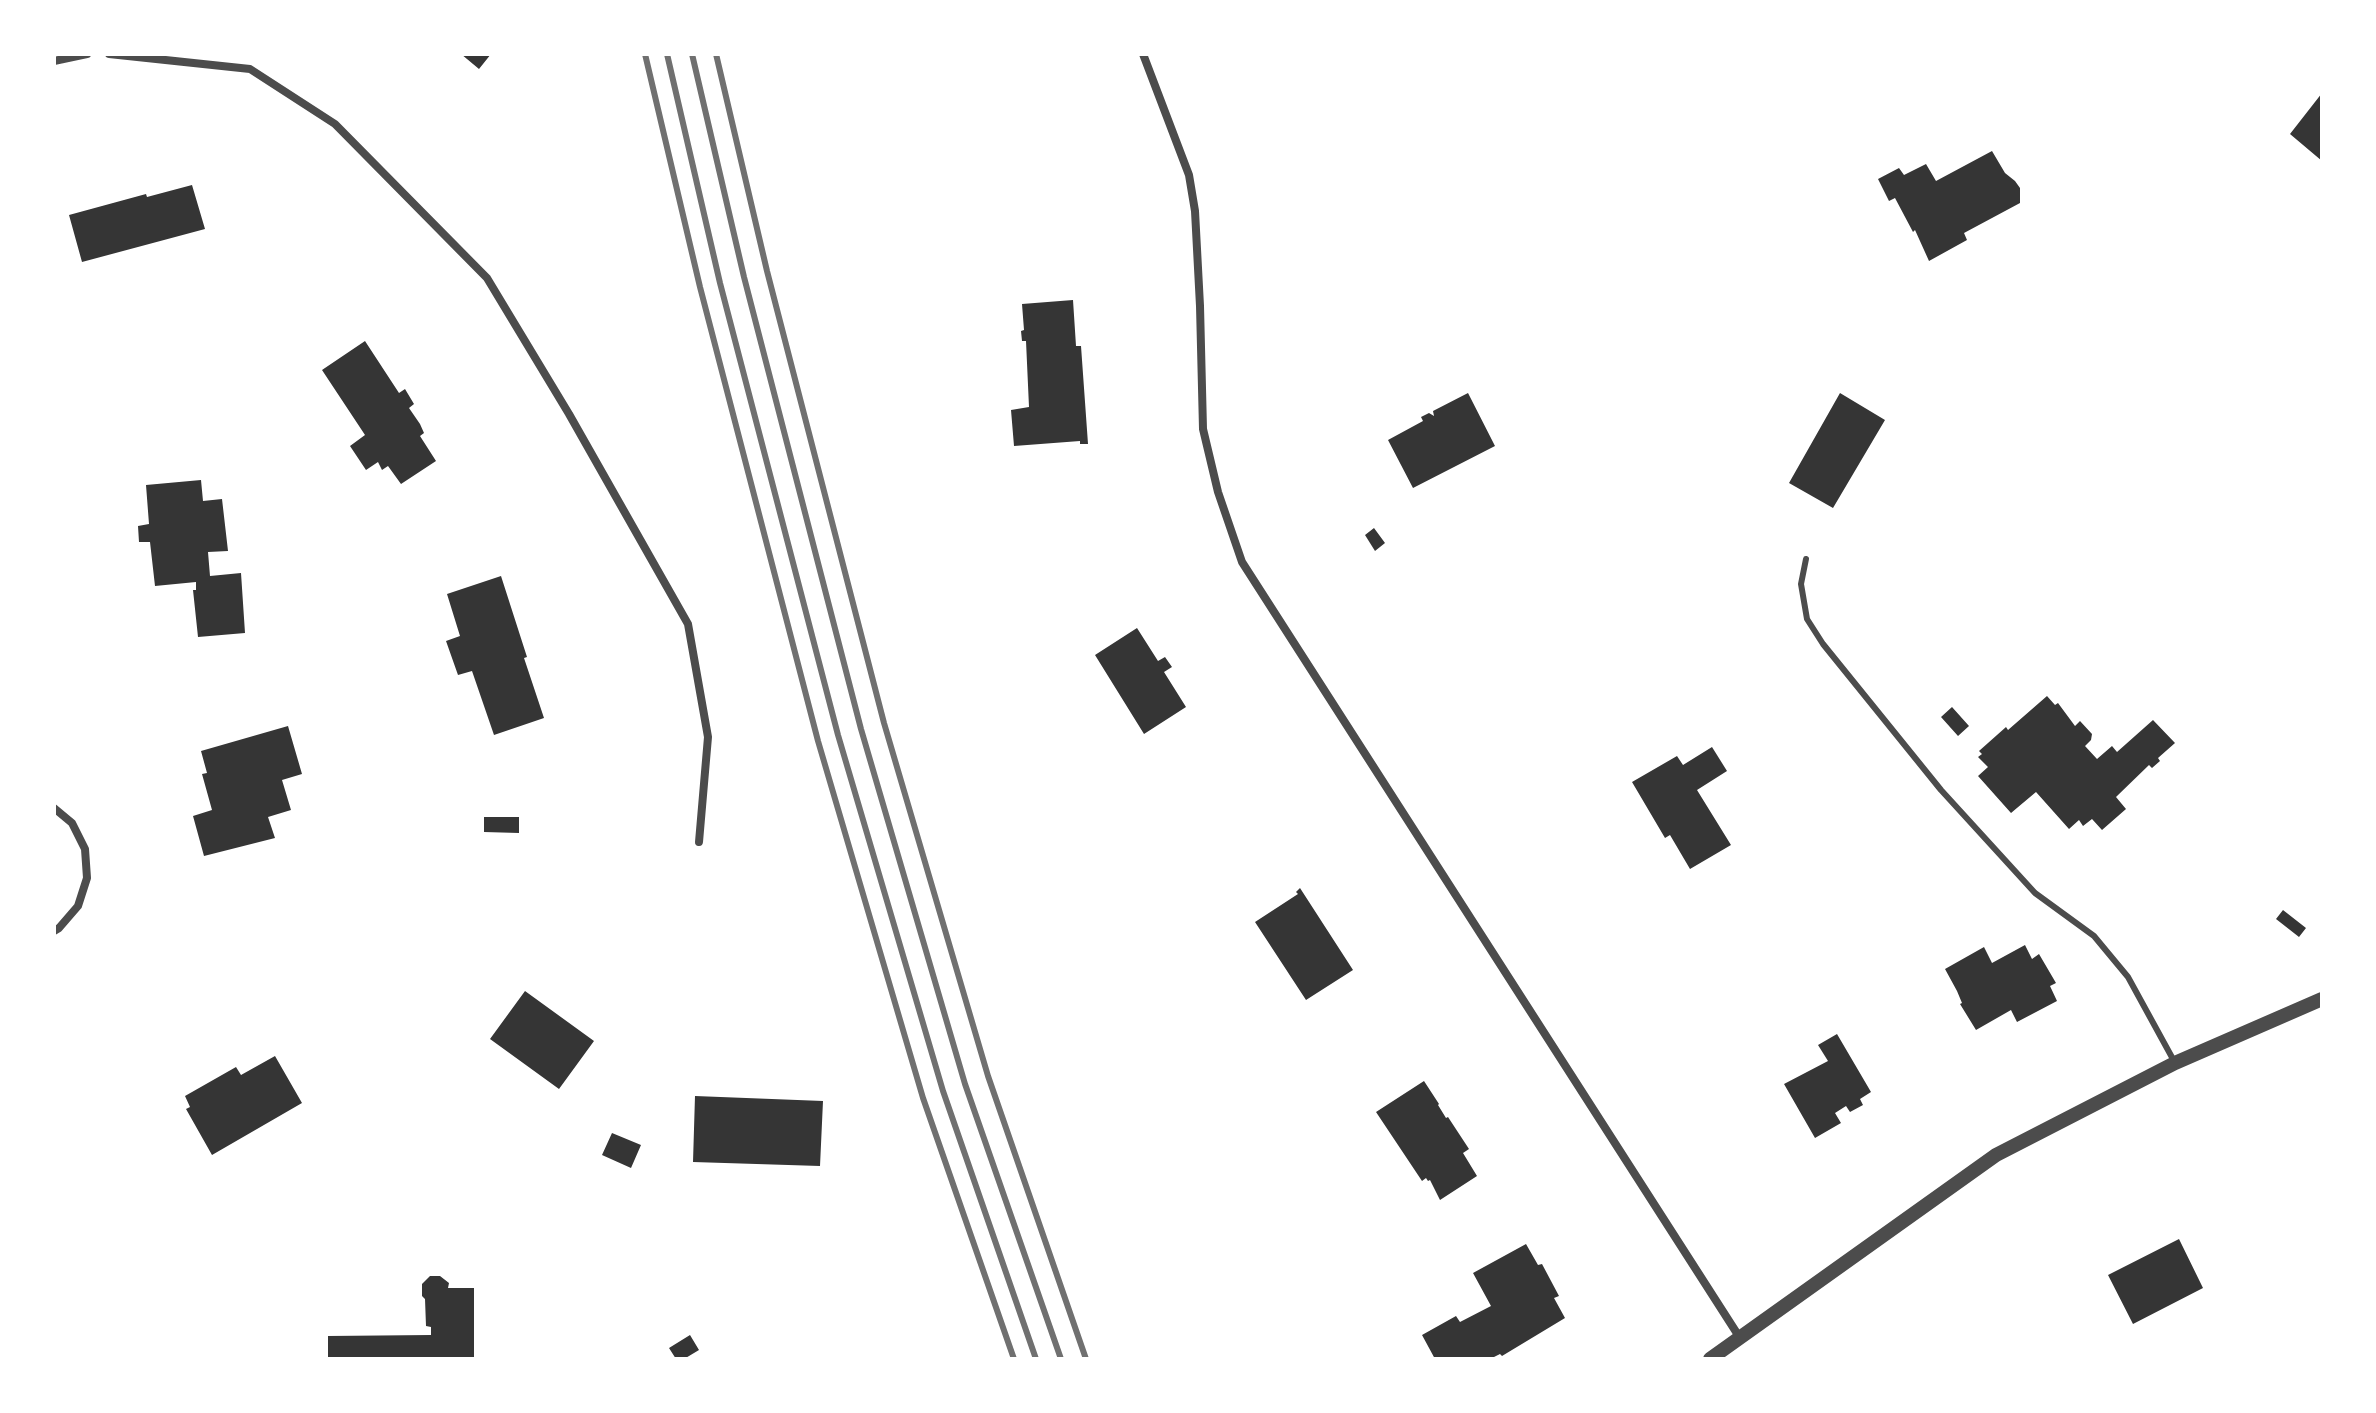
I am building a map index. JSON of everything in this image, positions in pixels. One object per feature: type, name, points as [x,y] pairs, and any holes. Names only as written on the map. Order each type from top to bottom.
[{"type":"street","points":[[54,61],[87,54]]},
{"type":"street","points":[[109,54],[250,69],[335,124],[487,278],[569,414],[688,624],[708,737],[699,842]]},
{"type":"street","points":[[1143,54],[1189,175],[1198,258],[1203,429],[1218,492],[1242,562],[1740,1338]]},
{"type":"street","points":[[54,808],[72,823],[85,849],[87,878],[78,906],[54,931]]},
{"type":"street","points":[[1710,1359],[1996,1155],[2175,1063],[2322,999]]},
{"type":"lane","points":[[1806,559],[1801,584],[1807,619],[1823,644],[1941,790],[2035,893],[2094,936],[2128,977],[2175,1063]]},
{"type":"building","points":[[461,54],[491,54],[479,69]]},
{"type":"building","points":[[2322,93],[2322,161],[2290,134]]},
{"type":"building","points":[[1992,151],[2005,173],[2020,188],[2020,203],[1964,233],[1967,240],[1929,261],[1915,230],[1913,232],[1895,198],[1889,201],[1878,179],[1899,168],[1904,175],[1926,164],[1936,181]]},
{"type":"building","points":[[192,185],[205,229],[82,262],[69,215]]},
{"type":"building","points":[[1073,300],[1076,346],[1081,346],[1088,444],[1080,444],[1080,441],[1014,446],[1011,410],[1029,407],[1026,341],[1022,341],[1021,331],[1024,330],[1022,304]]},
{"type":"building","points":[[365,341],[399,393],[405,389],[414,404],[409,408],[424,433],[420,436],[436,461],[401,484],[388,466],[382,470],[378,462],[366,470],[350,446],[365,435],[322,370]]},
{"type":"building","points":[[1468,393],[1495,446],[1413,488],[1388,440],[1423,421],[1421,417],[1429,413],[1434,416],[1433,411]]},
{"type":"building","points":[[1840,393],[1885,420],[1833,508],[1789,483]]},
{"type":"building","points":[[201,480],[203,501],[222,499],[228,551],[208,552],[210,576],[241,573],[245,633],[198,637],[193,590],[196,590],[196,582],[155,586],[150,542],[139,542],[138,526],[149,524],[146,485]]},
{"type":"building","points":[[1374,528],[1385,543],[1375,551],[1365,535]]},
{"type":"building","points":[[501,576],[544,718],[494,735],[472,671],[458,675],[446,641],[460,636],[447,594]]},
{"type":"building","points":[[1137,628],[1158,661],[1165,657],[1172,667],[1164,672],[1186,707],[1144,734],[1095,655]]},
{"type":"building","points":[[2047,696],[2055,705],[2058,703],[2075,726],[2080,721],[2092,734],[2085,746],[2097,759],[2112,746],[2117,752],[2153,720],[2175,743],[2158,758],[2160,761],[2152,768],[2149,765],[2116,797],[2126,809],[2102,830],[2092,819],[2083,826],[2079,820],[2069,829],[2036,792],[2011,813],[1978,776],[1988,767],[1978,757],[1982,754],[1979,751]]},
{"type":"building","points":[[1952,707],[1969,726],[1958,736],[1941,717]]},
{"type":"building","points":[[288,726],[302,774],[282,780],[291,810],[268,817],[275,838],[204,856],[193,816],[212,810],[202,774],[207,773],[201,751]]},
{"type":"building","points":[[1712,747],[1727,771],[1697,790],[1731,845],[1690,869],[1670,835],[1665,838],[1632,782],[1677,756],[1683,765]]},
{"type":"building","points":[[484,817],[519,817],[519,833],[484,832]]},
{"type":"building","points":[[1300,888],[1353,970],[1306,1000],[1255,922],[1298,894],[1296,892]]},
{"type":"building","points":[[2283,910],[2306,928],[2299,937],[2276,919]]},
{"type":"building","points":[[2025,945],[2032,959],[2039,954],[2056,983],[2050,986],[2057,1001],[2017,1022],[2011,1010],[1976,1030],[1960,1004],[1945,969],[1984,947],[1992,963]]},
{"type":"building","points":[[525,991],[594,1041],[559,1089],[490,1039]]},
{"type":"building","points":[[1837,1034],[1871,1092],[1860,1099],[1863,1105],[1850,1112],[1846,1106],[1835,1113],[1841,1123],[1815,1138],[1784,1084],[1828,1061],[1818,1045]]},
{"type":"building","points":[[275,1056],[302,1103],[212,1155],[186,1109],[190,1107],[185,1096],[236,1067],[241,1075]]},
{"type":"building","points":[[1424,1081],[1469,1149],[1463,1153],[1477,1176],[1440,1200],[1430,1180],[1426,1178],[1422,1181],[1376,1112]]},
{"type":"building","points":[[695,1096],[823,1101],[820,1166],[693,1162]]},
{"type":"building","points":[[612,1133],[641,1145],[631,1168],[602,1155]]},
{"type":"building","points":[[2179,1239],[2203,1288],[2133,1324],[2108,1275]]},
{"type":"building","points":[[1526,1244],[1538,1265],[1542,1264],[1559,1296],[1554,1298],[1565,1318],[1502,1356],[1500,1354],[1490,1359],[1435,1359],[1422,1335],[1456,1316],[1460,1322],[1491,1306],[1473,1273]]},
{"type":"building","points":[[430,1276],[440,1276],[449,1283],[448,1288],[474,1288],[474,1359],[328,1359],[328,1336],[431,1335],[431,1327],[426,1326],[425,1299],[422,1296],[422,1284]]},
{"type":"building","points":[[690,1335],[699,1350],[684,1359],[676,1359],[669,1348]]},
{"type":"railway","points":[[645,54],[700,287],[818,741],[923,1098],[1014,1359]]},
{"type":"railway","points":[[667,54],[720,283],[838,735],[943,1091],[1036,1359]]},
{"type":"railway","points":[[692,54],[744,277],[861,729],[965,1084],[1061,1359]]},
{"type":"railway","points":[[716,54],[767,271],[884,723],[988,1076],[1086,1359]]}]
